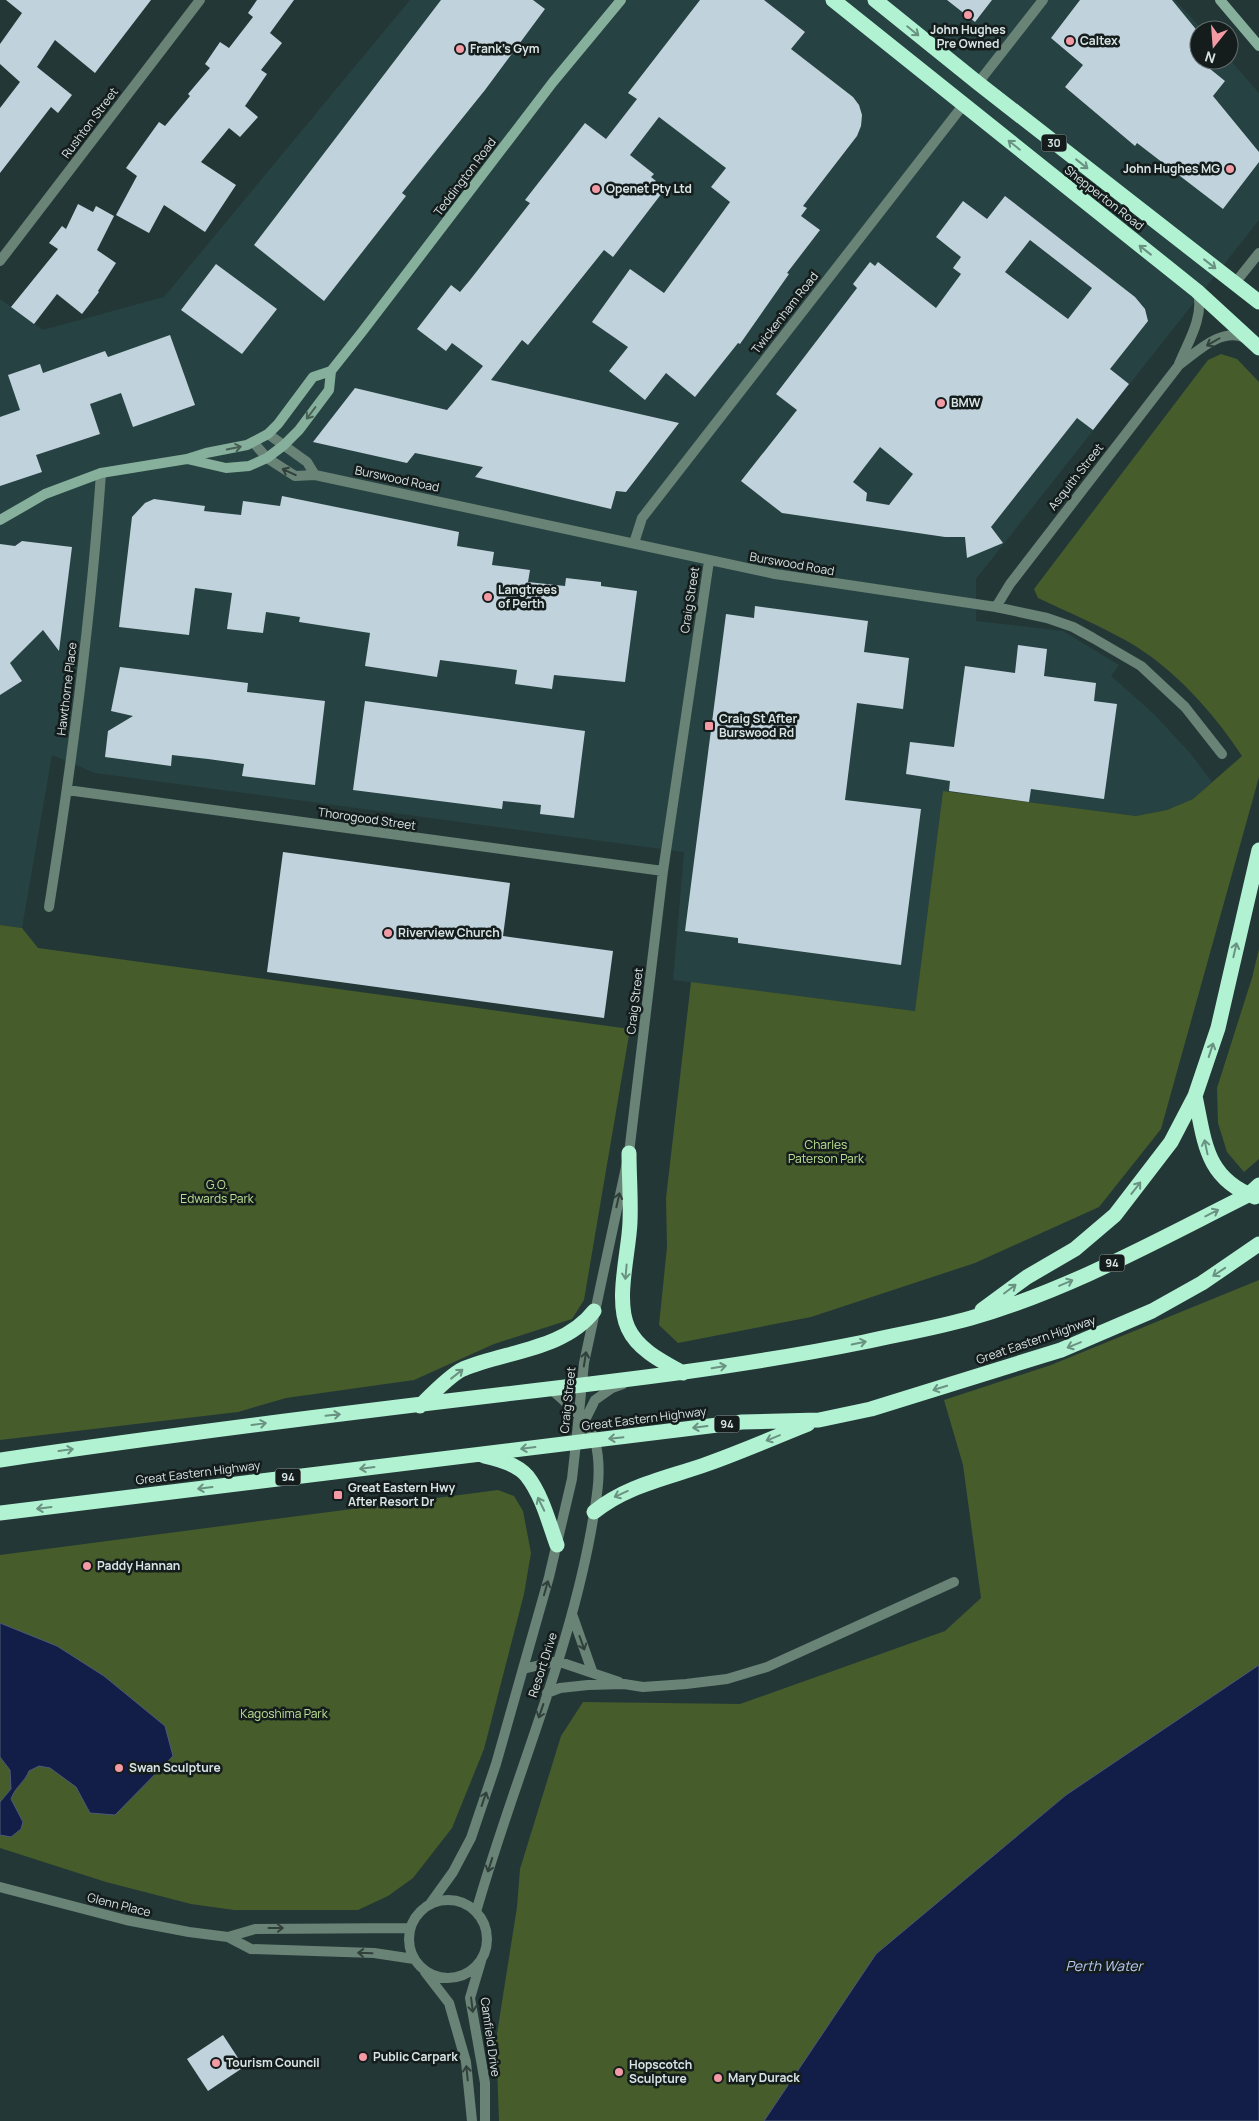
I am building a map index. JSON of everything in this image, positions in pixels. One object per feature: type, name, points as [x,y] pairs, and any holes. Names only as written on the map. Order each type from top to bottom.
[{"type":"highway","name":"Shepperton Road","points":[[832,0],[1197,290],[1255,345]]},
{"type":"highway","name":"Shepperton Road","points":[[876,0],[978,83],[1259,302]]},
{"type":"highway","points":[[971,1318],[1027,1276],[1075,1249],[1115,1215],[1172,1142],[1196,1096],[1218,1028],[1259,850]]},
{"type":"highway","points":[[1196,1096],[1208,1156],[1229,1184],[1255,1193]]},
{"type":"highway","points":[[629,1153],[630,1222],[623,1297],[624,1314],[628,1328],[642,1347],[683,1373]]},
{"type":"highway","name":"94","points":[[0,1460],[284,1420],[420,1406],[683,1373],[811,1352],[971,1318],[1036,1296],[1097,1270],[1255,1193]]},
{"type":"highway","name":"Great Eastern Highway","points":[[0,1514],[742,1422],[819,1420],[871,1409],[1070,1346],[1152,1311],[1202,1283],[1259,1244]]},
{"type":"highway","points":[[420,1406],[461,1370],[507,1353],[545,1344],[570,1334],[587,1320],[594,1311]]},
{"type":"highway","points":[[594,1512],[610,1499],[651,1481],[706,1464],[819,1420]]},
{"type":"highway","points":[[475,1454],[497,1459],[516,1468],[526,1476],[546,1515],[557,1545]]},
{"type":"main road","name":"Teddington Road","points":[[187,459],[206,452],[234,449],[268,434],[278,424],[313,378],[331,371],[553,82],[621,0]]},
{"type":"main road","points":[[1220,0],[1259,46]]},
{"type":"main road","name":"Teddington Road","points":[[267,458],[284,445],[329,390],[331,371]]},
{"type":"main road","points":[[0,520],[45,494],[101,473],[187,459],[226,468],[249,466],[267,458]]},
{"type":"street","name":"Rushton Street","points":[[0,261],[200,0]]},
{"type":"street","points":[[978,83],[1043,0]]},
{"type":"street","name":"Twickenham Road","points":[[634,543],[642,518],[964,104]]},
{"type":"street","points":[[1235,284],[1259,253]]},
{"type":"street","name":"Asquith Street","points":[[996,607],[1010,584],[1179,365],[1200,314],[1197,290]]},
{"type":"street","name":"Asquith Street","points":[[1179,365],[1201,349],[1225,336],[1241,336],[1255,345]]},
{"type":"street","points":[[268,434],[306,462],[315,475]]},
{"type":"street","name":"Burswood Road","points":[[253,442],[267,458],[295,476],[315,475],[775,574],[996,607],[1047,618],[1072,627],[1141,666],[1184,708],[1222,754]]},
{"type":"street","name":"Hawthorne Place","points":[[48,906],[68,790],[87,635],[101,473]]},
{"type":"street","name":"Craig Street","points":[[576,1443],[582,1419],[582,1386],[594,1311],[629,1153],[664,871],[708,561]]},
{"type":"street","name":"Thorogood Street","points":[[68,790],[664,871]]},
{"type":"street","points":[[582,1419],[596,1400],[612,1388],[636,1379]]},
{"type":"street","name":"Resort Drive","points":[[476,1912],[572,1614],[586,1560],[600,1475],[594,1440],[582,1419],[552,1389]]},
{"type":"street","name":"Resort Drive","points":[[430,1904],[454,1872],[470,1838],[496,1764],[557,1545],[572,1479],[576,1443]]},
{"type":"street","points":[[547,1693],[569,1687],[624,1684],[643,1686],[686,1684],[727,1679],[767,1667],[954,1582]]},
{"type":"street","points":[[572,1614],[592,1671]]},
{"type":"street","points":[[523,1669],[557,1661],[592,1671],[624,1684]]},
{"type":"street","name":"Glenn Place","points":[[2,1888],[126,1920],[228,1937],[251,1949],[374,1954],[414,1959]]},
{"type":"street","points":[[425,1971],[446,1978],[467,1973],[476,1967],[482,1958],[487,1939],[482,1920],[476,1912],[459,1902],[450,1900],[430,1904],[414,1918],[410,1928],[409,1944],[414,1959],[449,2003],[466,2062],[472,2121]]},
{"type":"street","name":"Glenn Place","points":[[228,1937],[255,1928],[410,1928]]},
{"type":"street","name":"Camfield Drive","points":[[482,1958],[470,1998],[485,2083],[485,2121]]},
{"type":"shaded area","points":[[410,0],[1175,0],[1194,20],[1189,20],[1189,70],[1239,70],[1259,93],[1259,220],[976,579],[976,621],[1063,631],[1119,665],[1111,676],[1154,714],[1190,753],[1212,782],[1193,799],[1167,810],[1136,816],[943,791],[915,1011],[673,980],[684,852],[95,773],[52,755],[22,928],[0,925],[0,299],[43,330],[164,297]]},
{"type":"green space","name":"Charles Paterson Park","points":[[1221,354],[1237,359],[1259,382],[1259,777],[1161,1129],[1099,1207],[975,1263],[811,1317],[678,1343],[659,1325],[667,1247],[666,1198],[691,982],[915,1011],[943,791],[1136,816],[1167,810],[1193,799],[1242,756],[1205,707],[1161,664],[1127,641],[1038,598],[1034,589],[1208,360]]},
{"type":"green space","name":"G.O. Edwards Park","points":[[0,925],[22,928],[38,948],[630,1029],[584,1300],[572,1319],[494,1344],[414,1380],[286,1398],[238,1412],[0,1440]]},
{"type":"green space","points":[[1259,949],[1259,1159],[1244,1172],[1227,1152],[1218,1123],[1217,1088],[1252,978]]},
{"type":"green space","points":[[1259,1280],[1259,1665],[1066,1795],[876,1954],[764,2121],[499,2121],[496,2040],[517,1907],[520,1869],[561,1736],[583,1702],[740,1704],[945,1631],[981,1598],[963,1465],[944,1400],[1051,1365]]},
{"type":"green space","name":"Kagoshima Park","points":[[498,1490],[514,1496],[523,1511],[531,1553],[524,1594],[484,1749],[452,1828],[413,1878],[388,1896],[358,1910],[234,1910],[191,1904],[106,1882],[0,1848],[0,1555]]},
{"type":"water","points":[[0,1623],[57,1646],[104,1676],[165,1726],[173,1756],[115,1815],[90,1813],[76,1787],[50,1768],[39,1766],[29,1771],[11,1799],[23,1822],[21,1829],[11,1837],[0,1835],[0,1802],[11,1789],[10,1770],[0,1757]]},
{"type":"water","name":"Perth Water","points":[[1259,1665],[1259,2121],[764,2121],[876,1954],[1066,1795]]},
{"type":"building","points":[[6,0],[151,0],[95,73],[55,40],[37,67],[72,95],[58,113],[51,107],[0,173],[0,108],[20,82],[0,64],[0,44],[22,13]]},
{"type":"building","points":[[257,0],[294,0],[270,33],[282,43],[261,70],[267,74],[245,106],[258,117],[240,137],[229,128],[201,162],[236,185],[205,232],[164,205],[149,233],[116,215],[137,176],[126,168],[159,122],[165,126],[190,96],[188,94],[210,68],[205,64],[220,42],[229,48],[253,17],[248,13]]},
{"type":"building","points":[[441,0],[533,0],[545,9],[485,90],[402,193],[406,196],[324,301],[254,245]]},
{"type":"building","points":[[700,0],[764,0],[805,32],[791,49],[853,97],[859,105],[862,115],[861,126],[857,136],[803,206],[807,208],[801,216],[820,230],[787,273],[789,274],[740,344],[738,343],[695,397],[666,373],[645,400],[609,371],[628,347],[592,322],[630,269],[664,293],[730,202],[711,187],[726,168],[659,117],[630,155],[654,174],[651,177],[656,181],[652,185],[662,193],[613,257],[604,250],[528,345],[522,340],[491,380],[679,423],[626,492],[616,491],[611,509],[475,477],[483,467],[415,453],[407,463],[313,442],[355,388],[447,410],[483,366],[452,343],[446,351],[417,329],[451,285],[460,292],[470,280],[530,203],[525,200],[585,123],[606,139],[637,99],[628,93]]},
{"type":"building","points":[[947,0],[992,0],[975,22]]},
{"type":"building","points":[[1080,0],[1172,0],[1189,21],[1189,70],[1211,70],[1225,81],[1213,96],[1259,152],[1259,162],[1223,209],[1137,143],[1135,146],[1065,87],[1083,65],[1051,38]]},
{"type":"building","points":[[1005,196],[1135,297],[1145,309],[1148,321],[1110,369],[1129,384],[1093,430],[1077,418],[991,527],[1003,543],[967,558],[965,537],[945,537],[782,513],[741,481],[797,410],[776,394],[857,288],[853,284],[870,262],[875,266],[878,262],[936,308],[961,274],[953,268],[961,257],[936,237],[963,201],[987,219]],"holes":[[[1030,240],[1092,288],[1068,319],[1005,272]],[[880,447],[913,474],[889,505],[866,501],[867,493],[853,482]]]},
{"type":"building","points":[[78,204],[93,212],[96,206],[114,216],[97,250],[116,263],[99,292],[82,314],[57,294],[34,324],[11,307],[58,249],[49,243],[62,226],[66,229]]},
{"type":"building","points":[[216,264],[277,309],[242,354],[181,310]]},
{"type":"building","points":[[170,335],[195,405],[133,427],[121,393],[90,404],[100,434],[36,455],[42,472],[0,486],[0,417],[20,410],[8,375],[40,364],[43,373],[105,351],[108,357]]},
{"type":"building","points":[[282,496],[459,532],[457,546],[494,552],[492,565],[530,570],[528,582],[565,586],[566,578],[601,582],[601,586],[637,591],[625,682],[554,675],[552,689],[515,684],[517,670],[440,660],[437,677],[365,666],[370,633],[299,622],[300,617],[266,612],[263,633],[227,629],[232,593],[195,588],[189,635],[119,627],[132,517],[145,503],[154,499],[205,506],[204,511],[241,515],[243,501],[280,506]]},
{"type":"building","points":[[22,541],[72,547],[59,651],[43,630],[10,663],[22,681],[0,695],[0,544],[15,546]]},
{"type":"building","points":[[755,606],[868,621],[864,652],[909,658],[903,709],[857,703],[845,800],[921,809],[901,965],[738,943],[738,938],[685,931],[726,614],[754,618]]},
{"type":"building","points":[[1018,645],[1047,649],[1044,676],[1096,683],[1094,701],[1117,704],[1104,799],[1031,789],[1029,802],[949,791],[950,781],[906,774],[910,742],[954,747],[965,666],[1015,673]]},
{"type":"building","points":[[120,667],[248,683],[247,692],[325,701],[315,785],[242,776],[244,764],[208,759],[172,755],[171,766],[105,757],[108,731],[133,716],[111,711]]},
{"type":"building","points":[[365,701],[585,731],[574,818],[540,814],[541,805],[503,801],[502,809],[353,790]]},
{"type":"building","name":"Riverview Church","points":[[283,852],[510,883],[503,936],[613,951],[604,1018],[267,972]]},
{"type":"building","name":"Tourism Council","points":[[223,2035],[244,2067],[208,2091],[187,2059]]},
{"type":"place","name":"John Hughes Pre Owned","points":[[968,15]]},
{"type":"place","name":"Caltex","points":[[1070,41]]},
{"type":"place","name":"Frank's Gym","points":[[460,49]]},
{"type":"place","name":"John Hughes MG","points":[[1230,169]]},
{"type":"place","name":"Openet Pty Ltd","points":[[596,189]]},
{"type":"place","name":"BMW","points":[[941,403]]},
{"type":"place","name":"Langtrees of Perth","points":[[488,597]]},
{"type":"place","name":"Craig St After Burswood Rd","points":[[709,726]]},
{"type":"place","name":"Riverview Church","points":[[388,933]]},
{"type":"place","name":"Great Eastern Hwy After Resort Dr","points":[[338,1495]]},
{"type":"place","name":"Paddy Hannan","points":[[87,1566]]},
{"type":"place","name":"Swan Sculpture","points":[[119,1768]]},
{"type":"place","name":"Public Carpark","points":[[363,2057]]},
{"type":"place","name":"Tourism Council","points":[[216,2063]]},
{"type":"place","name":"Hopscotch Sculpture","points":[[619,2072]]},
{"type":"place","name":"Mary Durack","points":[[718,2078]]}]
